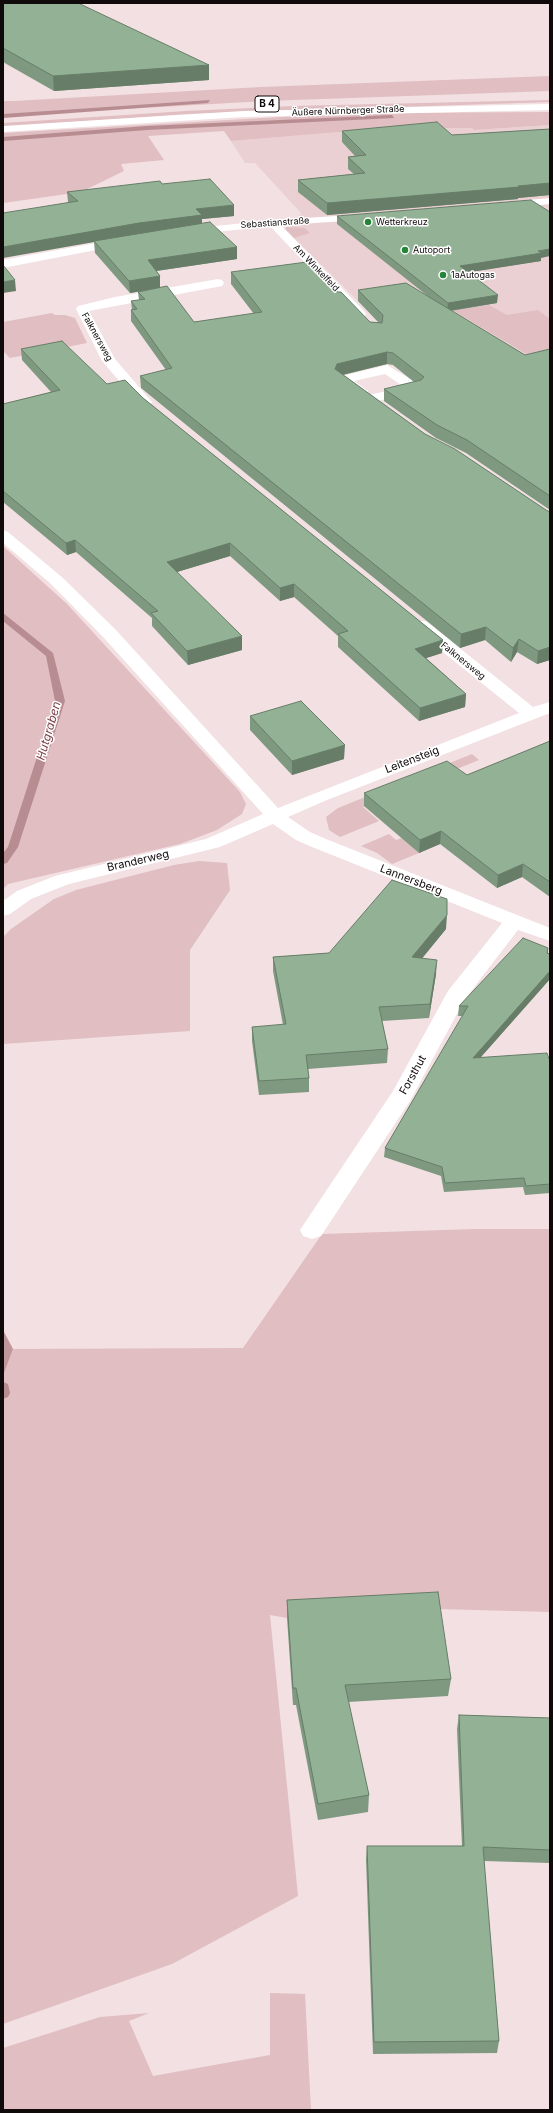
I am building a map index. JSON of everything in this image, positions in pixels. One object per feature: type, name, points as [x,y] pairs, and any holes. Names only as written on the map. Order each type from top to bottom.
[{"type":"main road","name":"Äußere Nürnberger Straße","points":[[3,120],[175,108],[342,101]]},
{"type":"main road","name":"Äußere Nürnberger Straße","points":[[3,130],[242,114],[550,107]]},
{"type":"main road","points":[[495,206],[550,201]]},
{"type":"main road","name":"Sebastianstraße","points":[[176,234],[272,223],[382,216]]},
{"type":"main road","name":"Am Winkelfeld","points":[[272,223],[370,324]]},
{"type":"main road","points":[[3,264],[133,241]]},
{"type":"main road","name":"Falknersweg","points":[[155,411],[134,391],[109,361],[82,309],[115,301],[218,283]]},
{"type":"main road","points":[[369,399],[385,410]]},
{"type":"main road","points":[[3,535],[57,581],[110,634],[276,817]]},
{"type":"main road","name":"Falknersweg","points":[[407,615],[531,714]]},
{"type":"main road","name":"Leitensteig","points":[[276,817],[320,796],[550,707]]},
{"type":"main road","name":"Branderweg","points":[[3,910],[24,895],[62,880],[214,843],[276,817]]},
{"type":"main road","name":"Lannersberg","points":[[276,817],[303,836],[319,843],[550,935]]},
{"type":"main road","name":"Forsthut","points":[[312,1230],[402,1095],[456,996],[514,920]]},
{"type":"shaded area","points":[[550,76],[550,91],[265,101],[3,116],[3,101],[261,87]]},
{"type":"shaded area","points":[[550,100],[550,102],[187,114],[3,127],[3,123],[186,111],[294,106]]},
{"type":"shaded area","points":[[550,112],[550,125],[474,130],[472,128],[442,128],[437,124],[231,141],[224,131],[148,136],[164,160],[121,164],[124,171],[81,192],[3,203],[3,133],[377,113]]},
{"type":"shaded area","points":[[438,124],[442,128],[472,128],[474,130],[550,125],[550,369],[452,310],[375,318],[294,238],[288,230],[301,213],[255,163],[245,163],[231,141]]},
{"type":"shaded area","points":[[286,227],[305,228],[310,233],[294,238],[285,229]]},
{"type":"shaded area","points":[[489,305],[507,315],[538,310],[550,319],[550,368],[452,310]]},
{"type":"shaded area","points":[[52,313],[55,315],[65,315],[75,318],[87,343],[10,358],[3,351],[3,322]]},
{"type":"shaded area","points":[[3,546],[67,604],[240,792],[246,804],[242,814],[217,830],[180,844],[8,884],[3,889]]},
{"type":"shaded area","points":[[472,754],[479,760],[363,807],[379,821],[340,837],[329,830],[326,817],[338,808]]},
{"type":"shaded area","points":[[389,834],[396,840],[402,838],[419,853],[392,864],[377,853],[361,846]]},
{"type":"shaded area","points":[[199,861],[227,863],[230,890],[190,950],[190,1031],[3,1044],[3,937],[11,929],[54,899],[76,890],[174,865]]},
{"type":"shaded area","points":[[475,1229],[550,1229],[550,1612],[437,1609],[287,1618],[270,1615],[298,1896],[172,1964],[3,2024],[3,1376],[13,1349],[243,1348],[322,1234]]},
{"type":"shaded area","points":[[3,1330],[13,1349],[3,1376]]},
{"type":"shaded area","points":[[270,1993],[305,1994],[311,2110],[3,2110],[3,2048],[100,2017],[149,2013],[129,2021],[153,2076],[270,2055]]},
{"type":"building","points":[[3,3],[78,3],[209,65],[53,76],[3,48]]},
{"type":"building","points":[[437,122],[452,135],[550,129],[550,183],[518,186],[519,187],[327,203],[298,180],[365,173],[348,157],[366,155],[342,131]]},
{"type":"building","points":[[210,179],[234,205],[196,209],[202,215],[139,223],[3,247],[3,213],[78,201],[67,192],[160,181],[162,184]]},
{"type":"building","points":[[531,200],[550,212],[550,249],[538,251],[542,253],[460,266],[498,295],[448,303],[337,216]]},
{"type":"building","points":[[210,222],[237,247],[148,260],[160,276],[129,281],[94,241]]},
{"type":"building","points":[[307,262],[338,292],[341,292],[370,322],[382,323],[383,315],[358,290],[406,283],[525,355],[550,349],[550,496],[467,440],[437,425],[384,389],[421,380],[424,377],[393,353],[387,352],[337,364],[335,369],[425,434],[455,449],[550,512],[550,647],[538,651],[519,639],[513,648],[486,627],[461,634],[140,376],[172,368],[131,310],[137,309],[131,301],[145,299],[138,292],[167,286],[194,322],[262,312],[231,272]]},
{"type":"building","points":[[3,265],[15,280],[3,282]]},
{"type":"building","points":[[62,341],[107,384],[125,380],[143,398],[443,640],[415,649],[466,694],[420,708],[338,634],[348,631],[294,584],[280,588],[230,543],[167,562],[242,636],[187,651],[151,613],[158,611],[75,540],[66,543],[3,491],[3,404],[60,390],[21,349]]},
{"type":"building","points":[[301,701],[345,745],[292,761],[250,716]]},
{"type":"building","points":[[550,741],[550,882],[523,864],[498,875],[441,831],[420,840],[364,793],[447,761],[467,775]]},
{"type":"building","points":[[392,880],[447,899],[447,915],[412,957],[437,960],[430,1004],[379,1007],[388,1049],[306,1055],[309,1078],[259,1081],[252,1027],[286,1024],[273,957],[329,953]]},
{"type":"building","points":[[523,938],[548,948],[547,953],[550,954],[550,971],[473,1058],[547,1053],[550,1059],[550,1184],[526,1186],[524,1178],[445,1183],[442,1167],[385,1148],[468,1006],[459,1006]]},
{"type":"building","points":[[438,1592],[451,1679],[345,1685],[369,1795],[318,1804],[296,1688],[293,1688],[287,1600]]},
{"type":"building","points":[[459,1715],[550,1718],[550,1850],[483,1847],[499,2041],[374,2042],[367,1846],[464,1846]]},
{"type":"waterway","points":[[3,116],[208,101]]},
{"type":"waterway","points":[[3,139],[147,128],[392,117]]},
{"type":"waterway","name":"Hutgraben","points":[[3,616],[50,655],[60,701],[13,847],[3,861]]},
{"type":"waterway","name":"Hutgraben","points":[[3,1388],[3,1393]]},
{"type":"place","name":"Wetterkreuz","points":[[368,222]]},
{"type":"place","name":"Autoport","points":[[405,250]]},
{"type":"place","name":"1aAutogas","points":[[443,275]]}]
